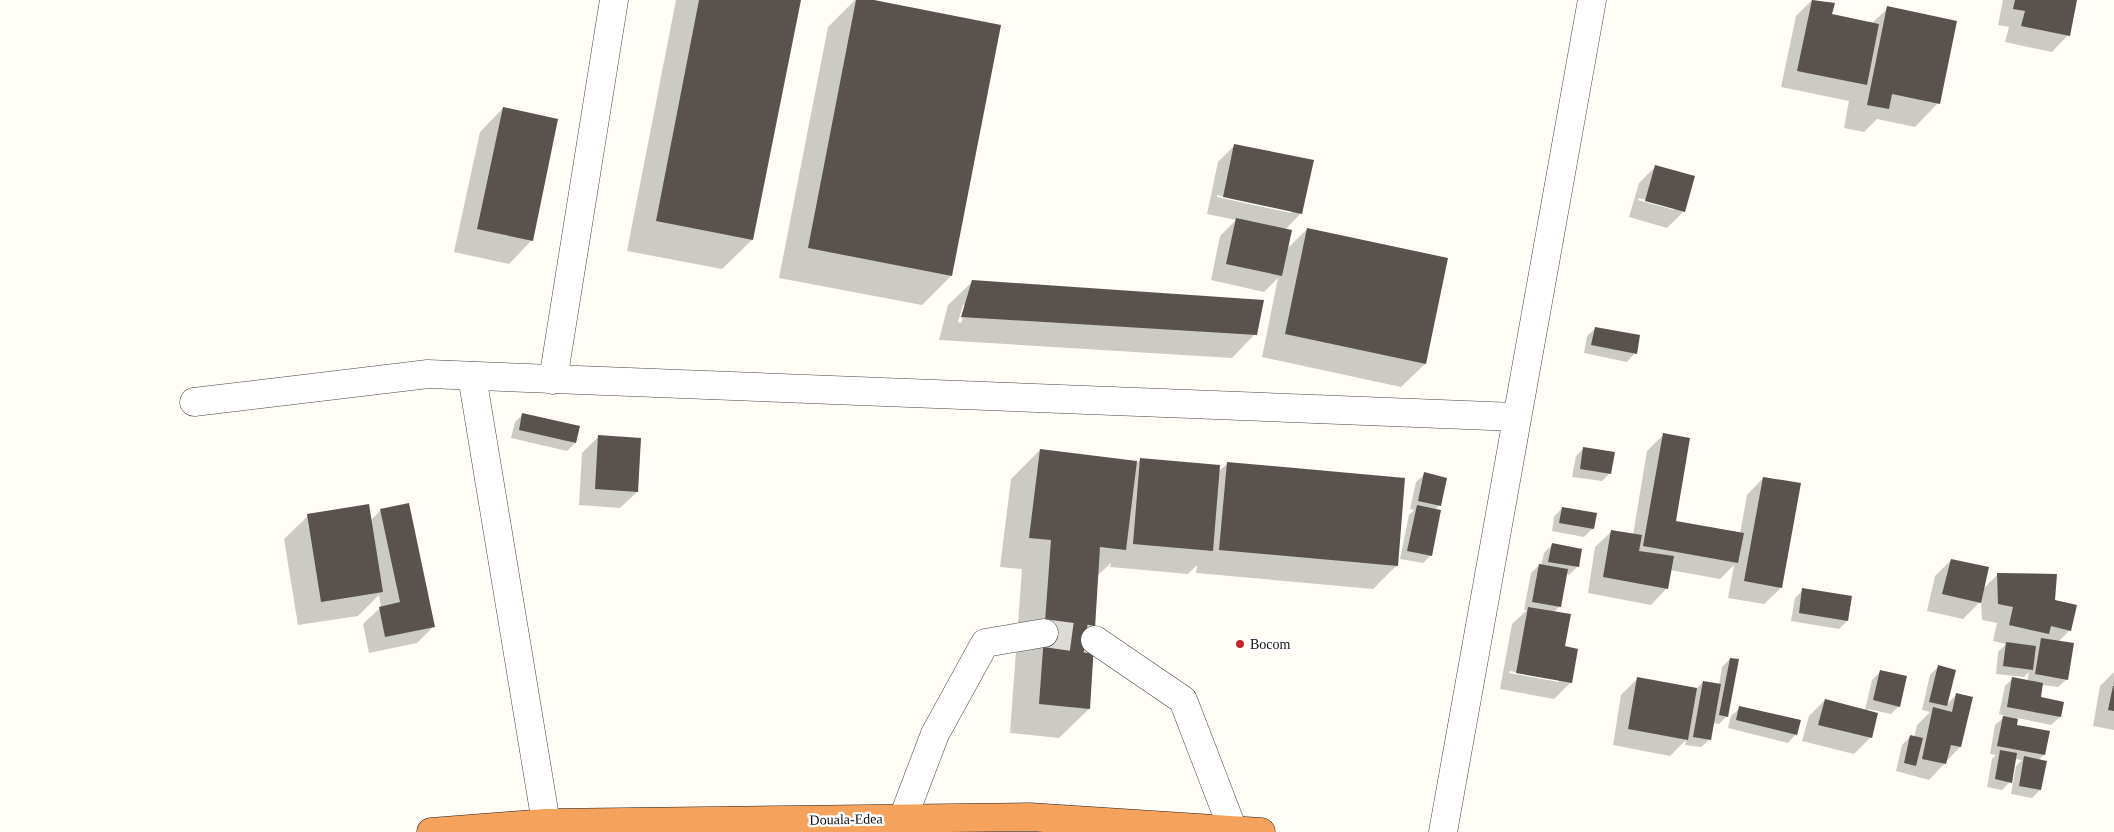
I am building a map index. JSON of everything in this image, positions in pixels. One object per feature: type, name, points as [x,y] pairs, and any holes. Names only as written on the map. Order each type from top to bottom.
[{"type":"highway","name":"Douala-Edea","points":[[431,832],[546,823],[1029,817],[1261,832]]},
{"type":"street","points":[[552,380],[614,0]]},
{"type":"street","points":[[1443,832],[1589,5]]},
{"type":"street","points":[[194,402],[428,374],[1516,417]]},
{"type":"street","points":[[472,376],[546,823]]},
{"type":"street","points":[[903,818],[934,734],[985,643],[1044,633]]},
{"type":"street","points":[[1095,640],[1183,700],[1233,830]]},
{"type":"building","points":[[699,0],[801,0],[753,240],[656,221]]},
{"type":"building","points":[[856,0],[874,0],[1001,25],[952,276],[808,248]]},
{"type":"building","points":[[1812,0],[1835,3],[1832,14],[1879,24],[1867,85],[1797,71]]},
{"type":"building","points":[[2015,0],[2077,0],[2070,36],[2021,26],[2025,11],[2013,9]]},
{"type":"building","points":[[1887,6],[1957,21],[1940,104],[1892,94],[1889,109],[1867,105]]},
{"type":"building","points":[[503,107],[558,119],[533,241],[477,229]]},
{"type":"building","points":[[1234,144],[1314,160],[1302,214],[1223,197]]},
{"type":"building","points":[[1655,165],[1695,176],[1685,212],[1645,201]]},
{"type":"building","points":[[1236,218],[1292,230],[1282,276],[1226,264]]},
{"type":"building","points":[[1307,228],[1448,258],[1426,364],[1285,334]]},
{"type":"building","points":[[972,280],[1264,300],[1257,335],[961,317]]},
{"type":"building","points":[[1595,327],[1640,335],[1637,354],[1591,345]]},
{"type":"building","points":[[522,413],[580,426],[576,443],[519,430]]},
{"type":"building","points":[[1663,433],[1690,438],[1676,521],[1744,533],[1738,563],[1643,546]]},
{"type":"building","points":[[598,435],[641,438],[638,492],[595,489]]},
{"type":"building","points":[[1583,447],[1615,452],[1611,474],[1580,469]]},
{"type":"building","points":[[1040,449],[1137,461],[1126,550],[1100,547],[1090,709],[1039,704],[1051,540],[1029,538]]},
{"type":"building","points":[[1140,458],[1220,465],[1213,551],[1133,544]]},
{"type":"building","points":[[1227,462],[1405,478],[1398,566],[1219,550]]},
{"type":"building","points":[[1424,472],[1447,478],[1441,506],[1418,501]]},
{"type":"building","points":[[1763,477],[1801,483],[1782,588],[1744,581]]},
{"type":"building","points":[[409,503],[435,627],[385,637],[379,607],[400,602],[380,509]]},
{"type":"building","points":[[369,504],[383,592],[321,602],[307,514]]},
{"type":"building","points":[[1417,505],[1441,510],[1432,556],[1407,551]]},
{"type":"building","points":[[1562,507],[1597,513],[1594,529],[1559,523]]},
{"type":"building","points":[[1611,530],[1642,535],[1639,551],[1674,556],[1668,589],[1603,577]]},
{"type":"building","points":[[1552,543],[1582,549],[1579,567],[1548,562]]},
{"type":"building","points":[[1951,559],[1989,567],[1981,603],[1942,594]]},
{"type":"building","points":[[1539,564],[1568,569],[1561,607],[1532,602]]},
{"type":"building","points":[[1997,573],[2057,574],[2055,600],[2077,605],[2071,631],[2051,626],[2049,634],[2009,625],[2013,607],[1998,604]]},
{"type":"building","points":[[1802,588],[1852,596],[1848,621],[1799,613]]},
{"type":"building","points":[[1528,607],[1571,614],[1565,646],[1578,649],[1572,683],[1516,673]]},
{"type":"building","points":[[2041,638],[2074,643],[2068,680],[2035,674]]},
{"type":"building","points":[[2006,642],[2036,646],[2033,670],[2003,666]]},
{"type":"building","points":[[1730,658],[1739,659],[1728,717],[1719,715]]},
{"type":"building","points":[[1938,665],[1956,670],[1947,706],[1929,702]]},
{"type":"building","points":[[1880,670],[1907,676],[1900,707],[1873,700]]},
{"type":"building","points":[[1637,677],[1697,688],[1688,740],[1628,729]]},
{"type":"building","points":[[2012,677],[2043,683],[2041,697],[2064,702],[2061,717],[2007,707]]},
{"type":"building","points":[[1703,681],[1721,684],[1711,740],[1693,737]]},
{"type":"building","points":[[2114,686],[2114,711],[2108,710]]},
{"type":"building","points":[[1956,693],[1973,697],[1961,747],[1951,745],[1946,764],[1922,759],[1933,707],[1952,712]]},
{"type":"building","points":[[1825,699],[1878,713],[1872,738],[1818,725]]},
{"type":"building","points":[[1739,706],[1801,720],[1797,735],[1736,720]]},
{"type":"building","points":[[2003,716],[2018,719],[2017,725],[2050,731],[2045,755],[1997,746]]},
{"type":"building","points":[[1910,735],[1923,738],[1916,766],[1904,763]]},
{"type":"building","points":[[2000,750],[2017,753],[2012,783],[1995,779]]},
{"type":"building","points":[[2024,756],[2047,761],[2041,790],[2019,786]]},
{"type":"tunnel","points":[[1044,633],[1095,640]]},
{"type":"place","name":"Bocom","points":[[1240,644]]}]
